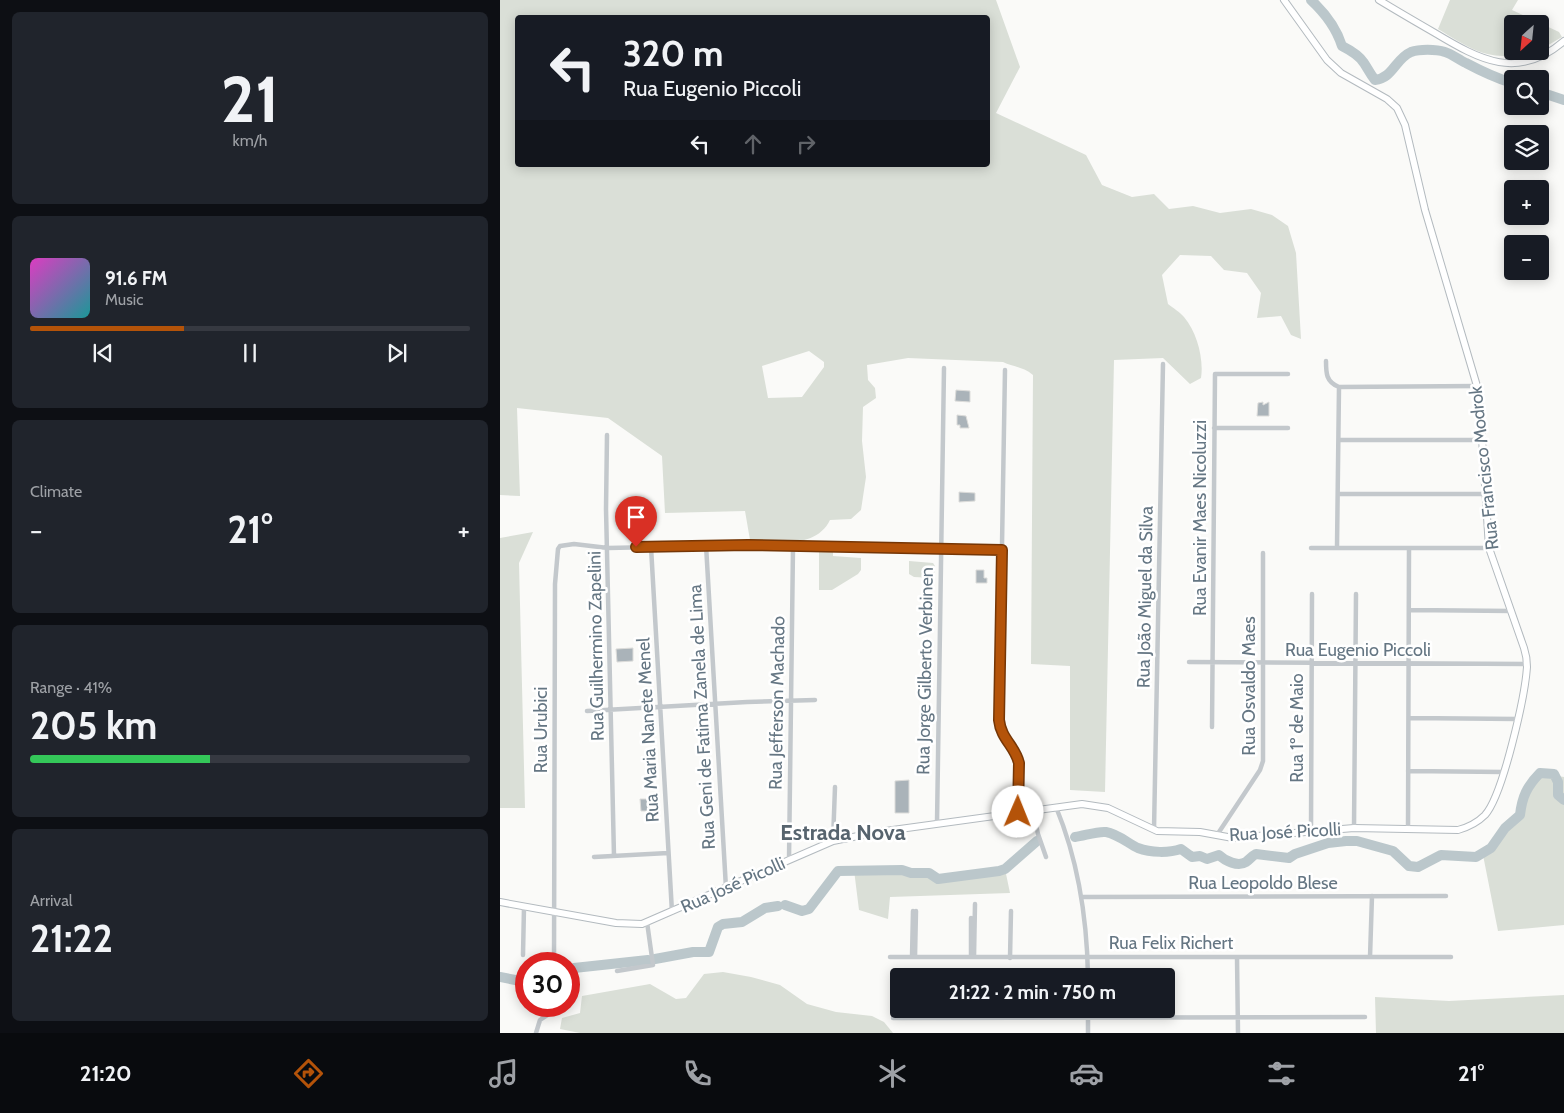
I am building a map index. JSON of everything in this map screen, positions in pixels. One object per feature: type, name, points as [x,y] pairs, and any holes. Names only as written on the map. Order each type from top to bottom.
[{"type":"street","name":"Rua Francisco Modrok","points":[[1284,0],[1327,60],[1341,73],[1387,99],[1402,116],[1408,133],[1425,210],[1477,386],[1489,548],[1512,611],[1527,664],[1517,719],[1504,772],[1490,807],[1479,821],[1458,830],[1408,828]]},
{"type":"street","points":[[1379,0],[1460,48],[1486,60],[1503,63],[1528,61],[1550,52],[1564,41]]},
{"type":"street","points":[[1326,361],[1328,380],[1339,387],[1477,386]]},
{"type":"street","name":"Rua João Miguel da Silva","points":[[1154,830],[1163,364]]},
{"type":"street","name":"Rua Jorge Gilberto Verbinen","points":[[937,823],[944,368]]},
{"type":"street","points":[[1005,370],[999,720],[1000,731],[1018,757],[1018,812]]},
{"type":"street","name":"Rua Evanir Maes Nicoluzzi","points":[[1212,727],[1214,374],[1288,374]]},
{"type":"street","points":[[1337,547],[1339,387]]},
{"type":"street","points":[[1214,428],[1288,428]]},
{"type":"street","name":"Rua Guilhermino Zapelini","points":[[607,435],[606,509],[614,856]]},
{"type":"street","points":[[1339,440],[1482,440]]},
{"type":"street","points":[[1339,494],[1485,494]]},
{"type":"street","name":"Rua Urubici","points":[[554,952],[555,584],[558,548],[567,544],[608,548]]},
{"type":"street","points":[[608,548],[706,545],[1002,550]]},
{"type":"street","name":"Rua Geni de Fatima Zanela de Lima","points":[[706,545],[726,888]]},
{"type":"street","name":"Rua Maria Nanete Menel","points":[[651,547],[672,912]]},
{"type":"street","name":"Rua Jefferson Machado","points":[[788,860],[793,547]]},
{"type":"street","points":[[1312,548],[1489,548]]},
{"type":"street","points":[[1408,828],[1409,548]]},
{"type":"street","name":"Rua Osvaldo Maes","points":[[1217,835],[1262,766],[1263,553]]},
{"type":"street","name":"Rua 1º de Maio","points":[[1310,831],[1312,594]]},
{"type":"street","points":[[1354,828],[1356,594]]},
{"type":"street","points":[[1409,610],[1512,611]]},
{"type":"street","name":"Rua Eugenio Piccoli","points":[[1189,662],[1263,664],[1527,664]]},
{"type":"street","points":[[588,711],[815,700]]},
{"type":"street","points":[[1409,718],[1517,719]]},
{"type":"street","points":[[1408,771],[1504,772]]},
{"type":"street","points":[[833,842],[835,787]]},
{"type":"street","name":"Rua José Picolli","points":[[500,902],[631,925],[647,922],[672,912],[833,842],[866,834],[937,823],[1082,804],[1101,806],[1154,830],[1200,832],[1244,838],[1354,828],[1408,828]]},
{"type":"street","points":[[1056,807],[1071,849],[1081,897],[1088,968]]},
{"type":"street","points":[[1033,811],[1046,857]]},
{"type":"street","points":[[594,857],[668,853]]},
{"type":"street","points":[[1370,957],[1372,896]]},
{"type":"street","name":"Rua Leopoldo Blese","points":[[1081,897],[1446,896]]},
{"type":"street","points":[[973,957],[976,904]]},
{"type":"street","points":[[523,952],[524,907]]},
{"type":"street","points":[[913,957],[914,911]]},
{"type":"street","points":[[1010,958],[1011,911]]},
{"type":"street","points":[[971,918],[973,957]]},
{"type":"street","points":[[617,971],[653,965],[647,922]]},
{"type":"street","name":"Rua Felix Richert","points":[[890,957],[1451,957]]},
{"type":"street","points":[[1237,957],[1238,1033]]},
{"type":"street","points":[[536,1033],[540,1020],[544,1017]]},
{"type":"street","points":[[1175,1017],[1364,1018]]},
{"type":"street","points":[[1088,1018],[1088,1033]]},
{"type":"shaded area","points":[[500,0],[996,0],[1020,67],[996,113],[1086,155],[1102,185],[1132,197],[1154,194],[1169,209],[1193,206],[1220,213],[1251,209],[1272,215],[1288,226],[1296,253],[1301,339],[1291,335],[1281,316],[1257,318],[1261,293],[1247,273],[1224,270],[1211,256],[1180,255],[1162,275],[1168,304],[1184,317],[1193,330],[1199,346],[1201,378],[1190,384],[1163,358],[1114,360],[1105,792],[1070,790],[1070,666],[1031,664],[1033,375],[1026,370],[1003,362],[908,358],[867,365],[868,380],[875,388],[876,398],[863,407],[862,441],[866,477],[861,510],[851,519],[830,520],[824,529],[806,540],[783,542],[750,540],[745,511],[665,513],[662,456],[608,418],[517,408],[520,496],[500,495]],"holes":[[[809,351],[824,362],[824,367],[802,397],[768,398],[762,366]]]},
{"type":"shaded area","points":[[1450,0],[1518,0],[1512,10],[1523,15],[1504,15],[1504,56],[1484,53],[1474,49],[1438,29]]},
{"type":"shaded area","points":[[1549,27],[1559,32],[1562,37],[1549,45]]},
{"type":"shaded area","points":[[533,532],[519,563],[525,808],[500,808],[500,538]]},
{"type":"shaded area","points":[[819,552],[833,552],[833,556],[861,558],[861,570],[858,574],[832,590],[819,590]]},
{"type":"shaded area","points":[[909,561],[933,563],[935,566],[934,578],[914,577],[909,574]]},
{"type":"shaded area","points":[[1540,773],[1564,777],[1564,925],[1498,931],[1483,855],[1491,848],[1505,828],[1520,815],[1526,792]]},
{"type":"shaded area","points":[[1005,869],[1010,893],[890,897],[888,919],[859,910],[854,870],[902,870],[912,873],[929,873],[938,879],[989,873]]},
{"type":"shaded area","points":[[723,972],[780,985],[807,1004],[836,1012],[872,1016],[884,1022],[893,1033],[580,1033],[560,1029],[562,1018],[580,1017],[582,996],[650,984],[676,999],[686,998],[704,974]]},
{"type":"shaded area","points":[[1564,995],[1564,1033],[1376,1033],[1375,997],[1449,1001]]},
{"type":"building","points":[[956,390],[970,391],[970,402],[955,401]]},
{"type":"building","points":[[1263,402],[1263,405],[1269,402],[1269,416],[1257,416],[1258,403]]},
{"type":"building","points":[[957,415],[966,416],[969,428],[960,428],[960,425],[957,425]]},
{"type":"building","points":[[959,492],[975,493],[975,501],[959,502]]},
{"type":"building","points":[[976,570],[984,570],[984,578],[987,578],[987,583],[976,583]]},
{"type":"building","points":[[633,648],[633,661],[617,662],[616,649]]},
{"type":"building","points":[[909,780],[909,813],[895,813],[895,781]]},
{"type":"building","points":[[640,799],[649,799],[650,811],[641,811]]},
{"type":"waterway","points":[[1311,0],[1330,21],[1342,46],[1360,58],[1375,80],[1386,76],[1401,59],[1411,52],[1437,50],[1448,53],[1483,72],[1504,80]]},
{"type":"waterway","points":[[1549,95],[1564,100]]},
{"type":"waterway","points":[[1075,837],[1106,832],[1143,850],[1160,852],[1181,849],[1192,857],[1200,856],[1207,859],[1219,855],[1236,864],[1246,862],[1256,854],[1289,858],[1295,854],[1328,843],[1357,841],[1393,851],[1409,866],[1418,867],[1441,855],[1476,857],[1491,848],[1505,828],[1520,815],[1526,792],[1540,773],[1554,774],[1558,782],[1558,795],[1564,800]]},
{"type":"waterway","points":[[785,905],[802,911],[809,909],[838,871],[902,870],[911,873],[929,873],[938,879],[999,871],[1005,869],[1037,841]]},
{"type":"waterway","points":[[655,959],[693,952],[709,952],[718,927],[723,924],[742,922],[765,908],[778,906]]},
{"type":"waterway","points":[[580,967],[648,960]]},
{"type":"waterway","points":[[500,977],[515,980]]},
{"type":"district","name":"Estrada Nova","points":[[843,832]]},
{"type":"route","points":[[636,547],[748,545],[1002,550],[999,720],[1000,731],[1018,757],[1018,812]]}]
